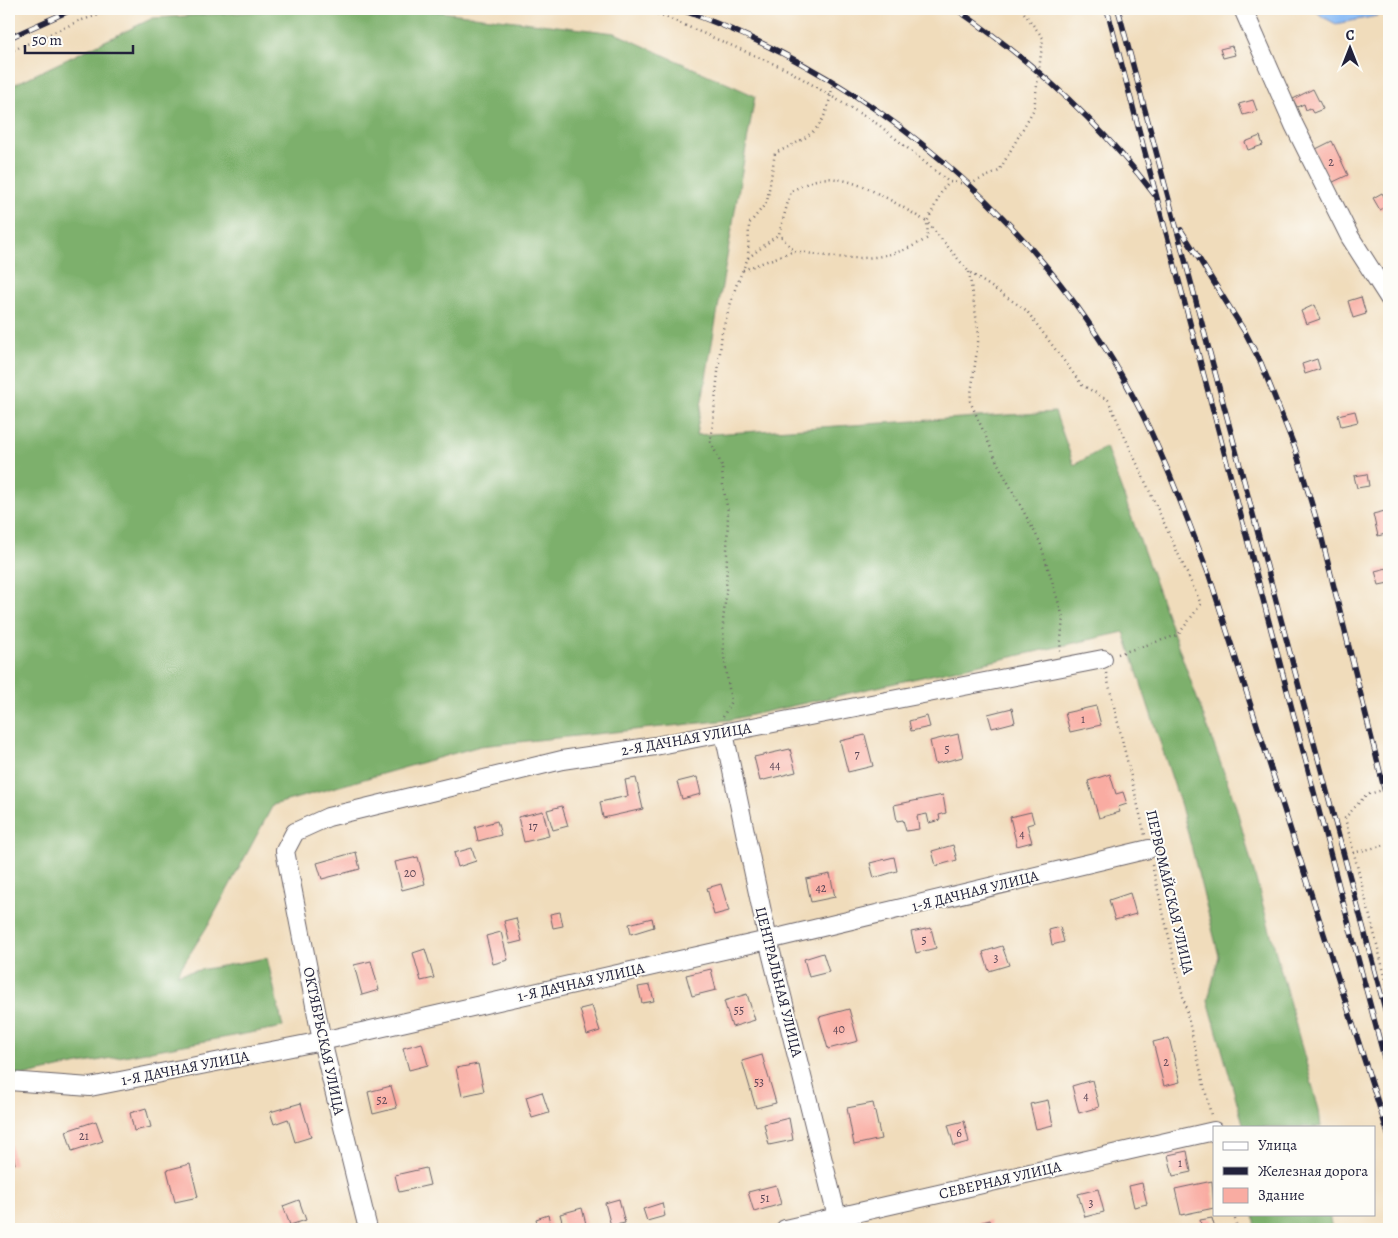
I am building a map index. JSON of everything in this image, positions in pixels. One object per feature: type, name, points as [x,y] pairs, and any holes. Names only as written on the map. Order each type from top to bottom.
[{"type":"street","points":[[1243,9],[1294,125],[1350,236],[1389,298]]},
{"type":"street","name":"2-Я ДАЧНАЯ УЛИЦА","points":[[285,851],[295,832],[328,817],[562,760],[724,733],[1102,659]]},
{"type":"street","name":"ЦЕНТРАЛЬНАЯ УЛИЦА","points":[[724,733],[768,940],[839,1223]]},
{"type":"street","name":"1-Я ДАЧНАЯ УЛИЦА","points":[[9,1081],[90,1087],[322,1041],[768,940],[1148,849]]},
{"type":"street","name":"ОКТЯБРЬСКАЯ УЛИЦА","points":[[285,851],[322,1041],[368,1229]]},
{"type":"street","name":"СЕВЕРНАЯ УЛИЦА","points":[[785,1229],[839,1223],[1213,1126]]},
{"type":"path","points":[[9,52],[79,21],[117,9]]},
{"type":"path","points":[[638,9],[661,15],[788,70],[879,125],[949,182],[970,184],[999,170],[1034,108],[1043,38],[1021,9]]},
{"type":"path","points":[[724,733],[721,720],[731,701],[724,657],[723,621],[726,594],[728,510],[723,486],[722,466],[711,442],[722,332],[748,258],[749,224],[767,202],[776,153],[807,139],[819,126],[830,105],[833,82]]},
{"type":"path","points":[[748,258],[779,234],[791,191],[820,179],[849,181],[886,197],[927,222],[970,272],[1026,310],[1082,385],[1108,400],[1201,604],[1178,635],[1102,659]]},
{"type":"path","points":[[743,270],[794,251],[835,258],[874,259],[911,248],[928,238],[927,222],[942,189],[949,182]]},
{"type":"path","points":[[779,234],[794,251]]},
{"type":"path","points":[[970,272],[979,335],[970,401],[998,464],[1040,542],[1063,616],[1058,667]]},
{"type":"path","name":"ПЕРВОМАЙСКАЯ УЛИЦА","points":[[1102,659],[1213,1126]]},
{"type":"path","points":[[1389,788],[1366,794],[1345,818],[1389,992]]},
{"type":"path","points":[[1353,853],[1389,844]]},
{"type":"path","points":[[1234,1216],[1237,1229]]},
{"type":"green space","points":[[302,9],[416,9],[615,33],[755,96],[696,435],[1055,412],[1074,465],[1106,447],[1235,803],[1319,1110],[1321,1126],[1244,1126],[1208,1000],[1219,956],[1181,806],[1124,632],[729,720],[480,746],[273,805],[210,922],[177,974],[267,958],[283,1027],[63,1067],[9,1079],[9,87],[153,18]]},
{"type":"green space","points":[[1254,1216],[1329,1216],[1332,1229],[1256,1229]]},
{"type":"water","points":[[1313,9],[1378,9],[1376,12],[1377,16],[1336,24]]},
{"type":"building","points":[[1232,46],[1235,55],[1223,58],[1220,49]]},
{"type":"building","points":[[1313,89],[1323,109],[1313,113],[1310,108],[1306,110],[1304,104],[1297,107],[1293,99]]},
{"type":"building","points":[[1253,100],[1257,111],[1243,115],[1239,104]]},
{"type":"building","points":[[1260,136],[1263,145],[1248,150],[1245,142]]},
{"type":"building","points":[[1332,141],[1348,175],[1331,183],[1314,150]]},
{"type":"building","points":[[1382,193],[1389,205],[1380,210],[1373,198]]},
{"type":"building","points":[[1361,297],[1366,314],[1353,318],[1348,301]]},
{"type":"building","points":[[1314,305],[1320,319],[1306,324],[1301,311]]},
{"type":"building","points":[[1317,359],[1320,369],[1305,374],[1302,364]]},
{"type":"building","points":[[1355,411],[1358,422],[1341,426],[1338,415]]},
{"type":"building","points":[[1367,474],[1369,486],[1357,488],[1354,476]]},
{"type":"building","points":[[1389,510],[1389,533],[1378,536],[1373,514]]},
{"type":"building","points":[[1387,568],[1389,583],[1379,585],[1375,571]]},
{"type":"building","points":[[1096,706],[1101,725],[1070,732],[1065,713]]},
{"type":"building","points":[[1012,708],[1015,722],[992,728],[988,714]]},
{"type":"building","points":[[927,716],[930,727],[911,731],[909,721]]},
{"type":"building","points":[[958,734],[963,757],[935,764],[930,741]]},
{"type":"building","points":[[865,735],[873,766],[848,772],[840,741]]},
{"type":"building","points":[[790,749],[796,772],[760,781],[754,757]]},
{"type":"building","points":[[1110,774],[1116,794],[1123,792],[1127,804],[1118,807],[1120,812],[1099,818],[1088,781]]},
{"type":"building","points":[[697,777],[701,794],[682,799],[677,782]]},
{"type":"building","points":[[636,778],[643,809],[603,818],[600,802],[628,796],[625,780]]},
{"type":"building","points":[[943,795],[946,813],[939,815],[940,820],[929,823],[927,814],[917,816],[919,829],[906,831],[903,820],[897,821],[894,805]]},
{"type":"building","points":[[562,806],[568,826],[553,830],[547,810]]},
{"type":"building","points":[[543,811],[549,836],[524,842],[518,817]]},
{"type":"building","points":[[1031,812],[1034,823],[1027,825],[1032,842],[1017,846],[1010,817]]},
{"type":"building","points":[[497,821],[501,835],[478,841],[475,827]]},
{"type":"building","points":[[953,845],[957,860],[936,866],[932,851]]},
{"type":"building","points":[[472,848],[476,861],[458,867],[454,853]]},
{"type":"building","points":[[356,852],[360,869],[322,879],[317,863]]},
{"type":"building","points":[[418,857],[425,884],[402,890],[395,862]]},
{"type":"building","points":[[894,857],[897,871],[874,878],[870,863]]},
{"type":"building","points":[[830,874],[835,897],[811,902],[806,879]]},
{"type":"building","points":[[721,884],[729,911],[714,915],[707,888]]},
{"type":"building","points":[[1130,893],[1136,914],[1115,920],[1109,900]]},
{"type":"building","points":[[560,912],[563,926],[553,928],[550,914]]},
{"type":"building","points":[[516,918],[522,941],[510,944],[504,921]]},
{"type":"building","points":[[652,918],[654,927],[631,934],[629,924]]},
{"type":"building","points":[[1060,927],[1064,942],[1052,945],[1049,930]]},
{"type":"building","points":[[931,928],[936,948],[916,953],[911,932]]},
{"type":"building","points":[[501,932],[508,960],[493,964],[486,936]]},
{"type":"building","points":[[1002,946],[1009,965],[989,971],[983,952]]},
{"type":"building","points":[[425,949],[434,978],[421,981],[413,953]]},
{"type":"building","points":[[823,953],[829,972],[809,977],[804,959]]},
{"type":"building","points":[[371,961],[379,990],[362,995],[354,965]]},
{"type":"building","points":[[711,969],[716,990],[692,996],[686,975]]},
{"type":"building","points":[[650,985],[654,1001],[642,1003],[638,987]]},
{"type":"building","points":[[747,994],[755,1020],[732,1027],[724,1001]]},
{"type":"building","points":[[592,1006],[600,1031],[587,1035],[580,1009]]},
{"type":"building","points":[[849,1009],[858,1041],[828,1049],[819,1017]]},
{"type":"building","points":[[1169,1038],[1180,1082],[1164,1086],[1153,1042]]},
{"type":"building","points":[[422,1043],[428,1065],[409,1070],[403,1048]]},
{"type":"building","points":[[762,1055],[776,1103],[756,1108],[742,1061]]},
{"type":"building","points":[[478,1064],[484,1091],[462,1096],[456,1068]]},
{"type":"building","points":[[1092,1080],[1099,1107],[1079,1113],[1072,1086]]},
{"type":"building","points":[[391,1086],[397,1108],[373,1114],[368,1092]]},
{"type":"building","points":[[542,1092],[549,1113],[532,1118],[526,1097]]},
{"type":"building","points":[[1048,1100],[1053,1125],[1036,1129],[1030,1104]]},
{"type":"building","points":[[301,1103],[311,1137],[295,1142],[288,1119],[274,1124],[270,1112]]},
{"type":"building","points":[[873,1103],[881,1139],[854,1145],[847,1108]]},
{"type":"building","points":[[146,1108],[151,1127],[134,1131],[130,1113]]},
{"type":"building","points":[[789,1118],[793,1140],[769,1145],[764,1124]]},
{"type":"building","points":[[96,1121],[103,1141],[72,1151],[66,1131]]},
{"type":"building","points":[[964,1121],[969,1142],[954,1146],[948,1125]]},
{"type":"building","points":[[9,1145],[11,1145],[15,1164],[9,1166]]},
{"type":"building","points":[[1187,1151],[1191,1172],[1173,1176],[1168,1155]]},
{"type":"building","points":[[190,1164],[198,1197],[175,1202],[167,1170]]},
{"type":"building","points":[[426,1168],[430,1185],[399,1192],[395,1175]]},
{"type":"building","points":[[1212,1181],[1213,1208],[1181,1215],[1175,1189]]},
{"type":"building","points":[[1142,1183],[1147,1204],[1134,1207],[1129,1186]]},
{"type":"building","points":[[776,1185],[781,1204],[754,1212],[748,1192]]},
{"type":"building","points":[[1098,1189],[1104,1212],[1085,1217],[1078,1194]]},
{"type":"building","points":[[619,1199],[625,1223],[611,1226],[605,1203]]},
{"type":"building","points":[[299,1200],[306,1220],[290,1225],[283,1206]]},
{"type":"building","points":[[662,1203],[665,1216],[647,1221],[643,1209]]},
{"type":"building","points":[[582,1208],[586,1224],[564,1229],[560,1214]]},
{"type":"building","points":[[548,1215],[552,1229],[539,1229],[536,1219]]},
{"type":"building","points":[[1212,1218],[1215,1229],[1202,1229],[1200,1220]]},
{"type":"building","points":[[990,1220],[992,1229],[976,1229],[975,1224]]},
{"type":"railway","points":[[9,38],[73,9]]},
{"type":"railway","points":[[679,9],[750,38],[818,73],[883,114],[943,162],[1000,214],[1051,272],[1096,334],[1146,421],[1175,487],[1209,575],[1389,1137]]},
{"type":"railway","points":[[956,9],[1011,49],[1087,117],[1133,167],[1154,194]]},
{"type":"railway","points":[[1107,9],[1389,1076]]},
{"type":"railway","points":[[1118,9],[1389,1024]]},
{"type":"railway","points":[[1181,230],[1245,332],[1261,363],[1295,448],[1321,535],[1389,808]]}]
